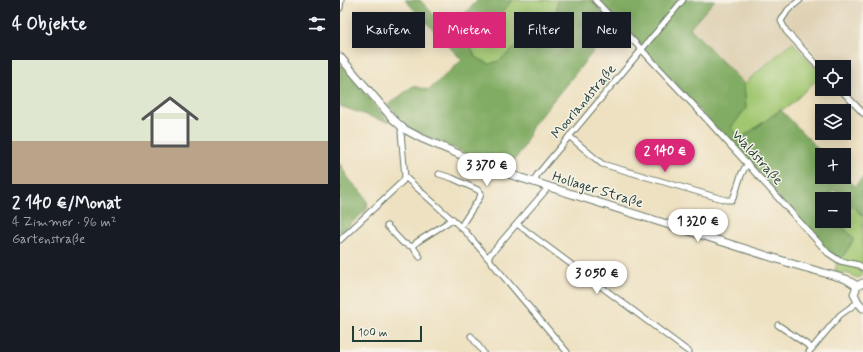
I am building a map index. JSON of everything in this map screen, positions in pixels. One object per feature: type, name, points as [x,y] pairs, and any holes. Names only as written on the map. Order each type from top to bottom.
[{"type":"main road","name":"Hollager Straße","points":[[340,57],[393,119],[402,128],[421,138],[496,170],[547,187],[846,279],[860,285],[854,294],[860,305]]},
{"type":"street","points":[[340,8],[341,0]]},
{"type":"street","name":"Waldstraße","points":[[595,0],[748,164],[828,253],[840,261],[859,265],[863,268]]},
{"type":"street","name":"Moorlandstraße","points":[[534,182],[537,175],[569,136],[684,0]]},
{"type":"street","points":[[800,0],[788,10],[781,21],[786,31],[815,62]]},
{"type":"street","points":[[847,96],[863,113]]},
{"type":"street","points":[[340,240],[403,181],[405,177],[400,132],[402,128]]},
{"type":"street","points":[[569,136],[602,164],[726,200],[732,200],[742,172],[748,164]]},
{"type":"street","points":[[439,174],[452,178],[478,190],[481,193],[480,197],[461,226]]},
{"type":"street","points":[[405,177],[436,206],[461,226],[567,352]]},
{"type":"street","points":[[488,257],[547,187]]},
{"type":"street","points":[[413,247],[417,242],[453,219]]},
{"type":"street","points":[[517,224],[689,352]]},
{"type":"street","points":[[387,226],[403,243],[413,247],[420,257]]},
{"type":"street","points":[[778,325],[811,350],[840,315],[860,305]]},
{"type":"street","points":[[471,336],[483,352]]},
{"type":"shaded area","points":[[715,0],[863,0],[863,118],[842,96],[851,96],[851,60],[815,60],[815,68],[792,43],[744,84],[690,28]]},
{"type":"green space","points":[[405,0],[420,0],[433,14],[433,29],[425,21],[425,12],[416,12]]},
{"type":"green space","points":[[478,0],[513,0],[501,12],[466,12]]},
{"type":"green space","points":[[513,0],[557,0],[557,10],[555,12],[514,12],[514,48],[499,61],[489,64],[475,57],[471,48],[506,48],[506,12],[501,12]]},
{"type":"green space","points":[[557,0],[591,0],[603,12],[582,12],[582,48],[596,48],[533,125],[523,148],[508,169],[465,153],[411,129],[388,105],[413,86],[429,90],[462,60],[451,48],[471,48],[475,57],[489,64],[499,61],[514,48],[574,48],[574,12],[555,12],[557,10]]},
{"type":"green space","points":[[599,0],[715,0],[690,28],[744,84],[746,108],[731,128],[741,138],[781,110],[817,148],[815,148],[815,184],[851,184],[851,182],[855,186],[863,177],[863,216],[851,205],[851,192],[836,192],[834,190],[832,192],[815,192],[815,228],[844,228],[854,239],[840,261],[834,258],[631,35],[631,12],[610,12]]},
{"type":"green space","points":[[792,42],[815,67],[815,82],[788,107],[780,110],[741,138],[731,128],[746,108],[744,84]]},
{"type":"green space","points":[[340,63],[389,122],[340,106]]},
{"type":"green space","points":[[340,164],[350,180],[365,196],[367,200],[367,209],[340,234]]},
{"type":"green space","points":[[851,205],[863,216],[863,268],[840,261],[854,239],[844,228],[851,228]]},
{"type":"green space","points":[[837,262],[857,268],[862,272],[863,276],[857,278],[849,274],[835,272]]}]
